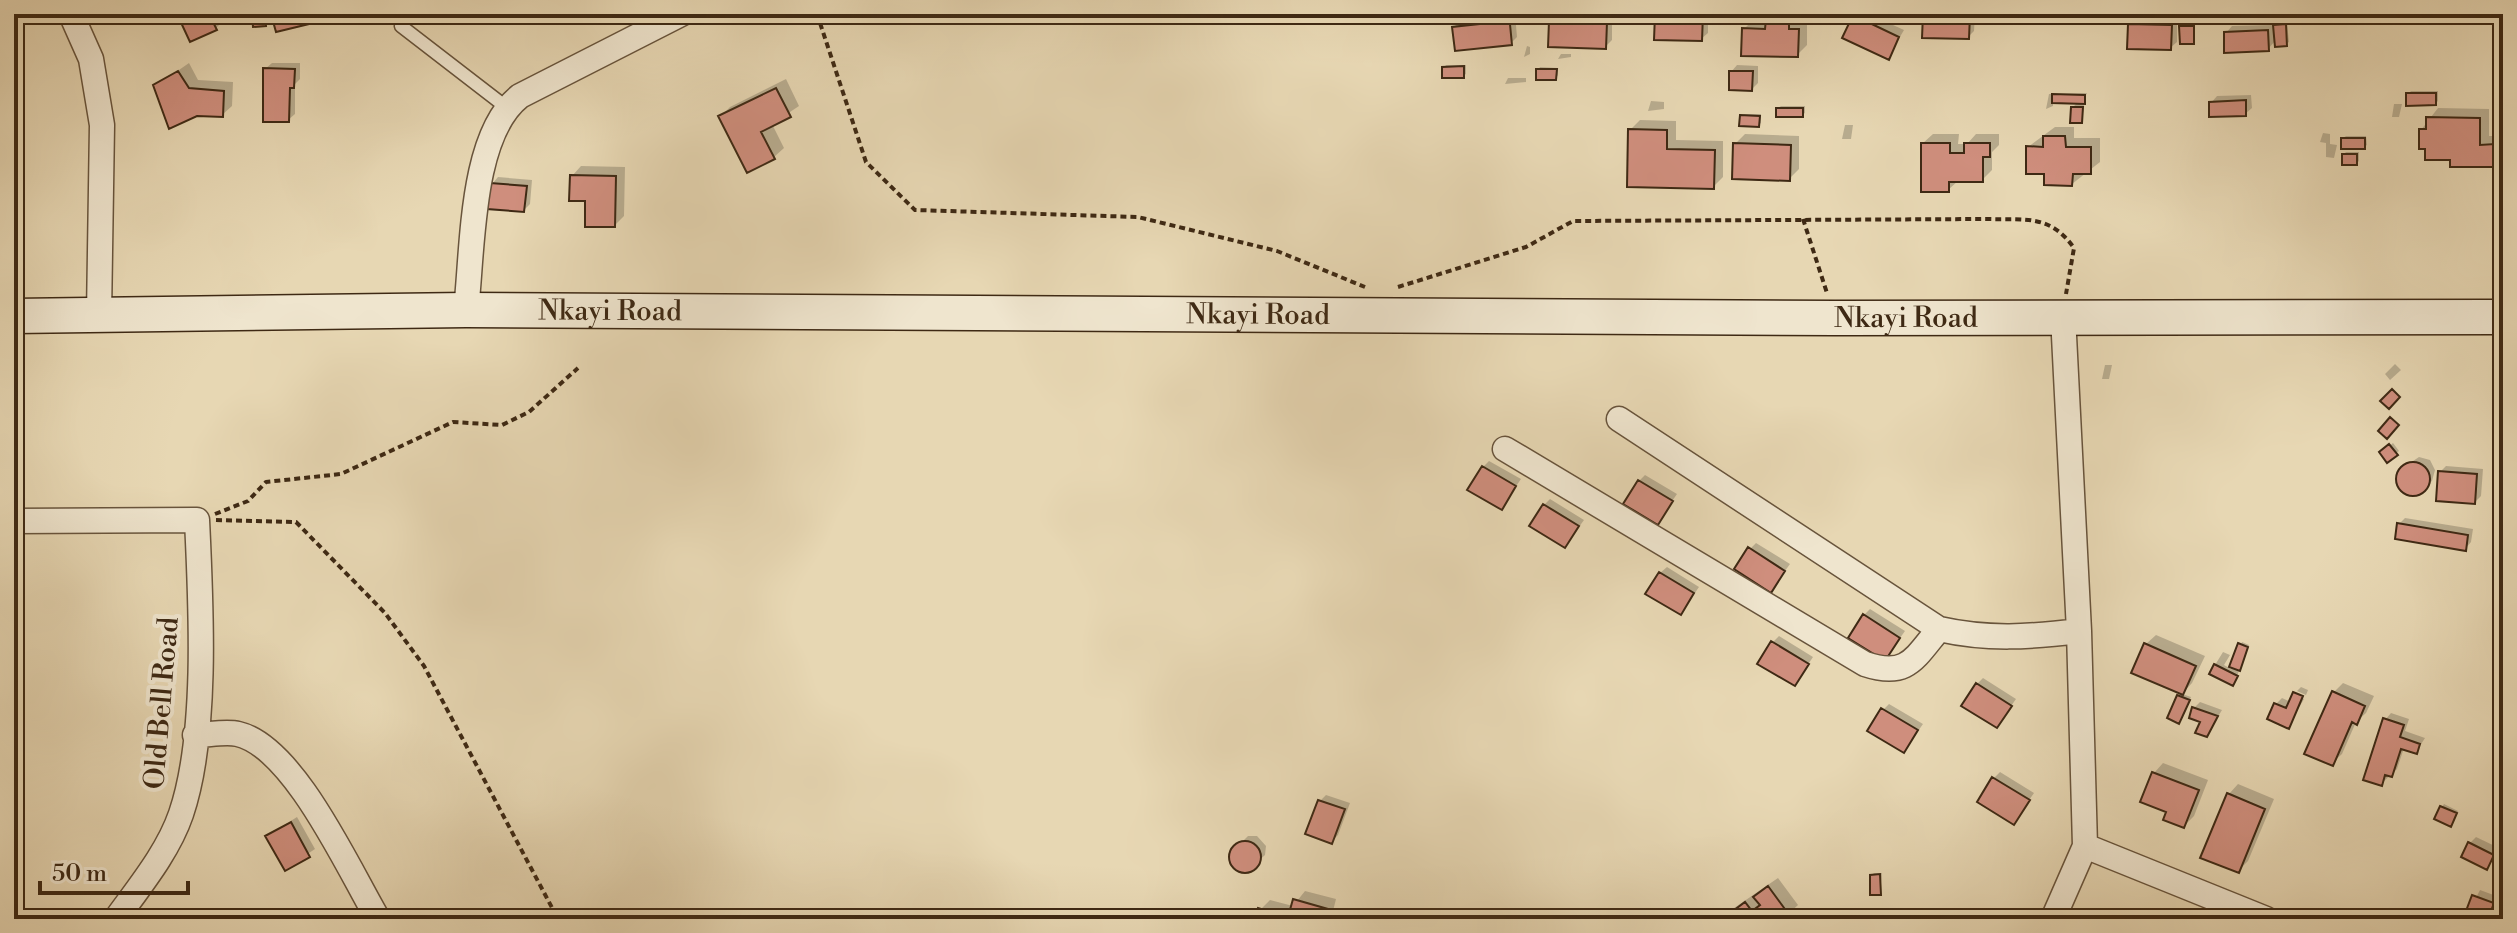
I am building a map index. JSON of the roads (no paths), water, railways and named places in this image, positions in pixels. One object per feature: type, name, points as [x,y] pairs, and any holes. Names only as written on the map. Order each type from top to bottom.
[{"type":"main road","name":"Nkayi Road","points":[[14,316],[1386,302],[1835,318],[2503,317]]},
{"type":"street","points":[[71,14],[91,59],[102,125],[99,315]]},
{"type":"street","points":[[466,310],[482,171],[496,124],[506,107],[520,96],[681,14]]},
{"type":"street","points":[[2053,919],[2085,846],[2079,631],[2063,316]]},
{"type":"street","points":[[1619,419],[1939,629],[1977,637],[2014,639],[2079,631]]},
{"type":"street","points":[[1505,449],[1865,664],[1891,670],[1909,665],[1939,629]]},
{"type":"street","name":"Old Bell Road","points":[[14,521],[197,520],[201,630],[195,735],[181,817],[154,865],[116,919]]},
{"type":"street","points":[[195,735],[238,734],[266,748],[290,770],[378,919]]},
{"type":"street","points":[[2085,846],[2266,919]]},
{"type":"lane","points":[[401,26],[506,107]]}]
